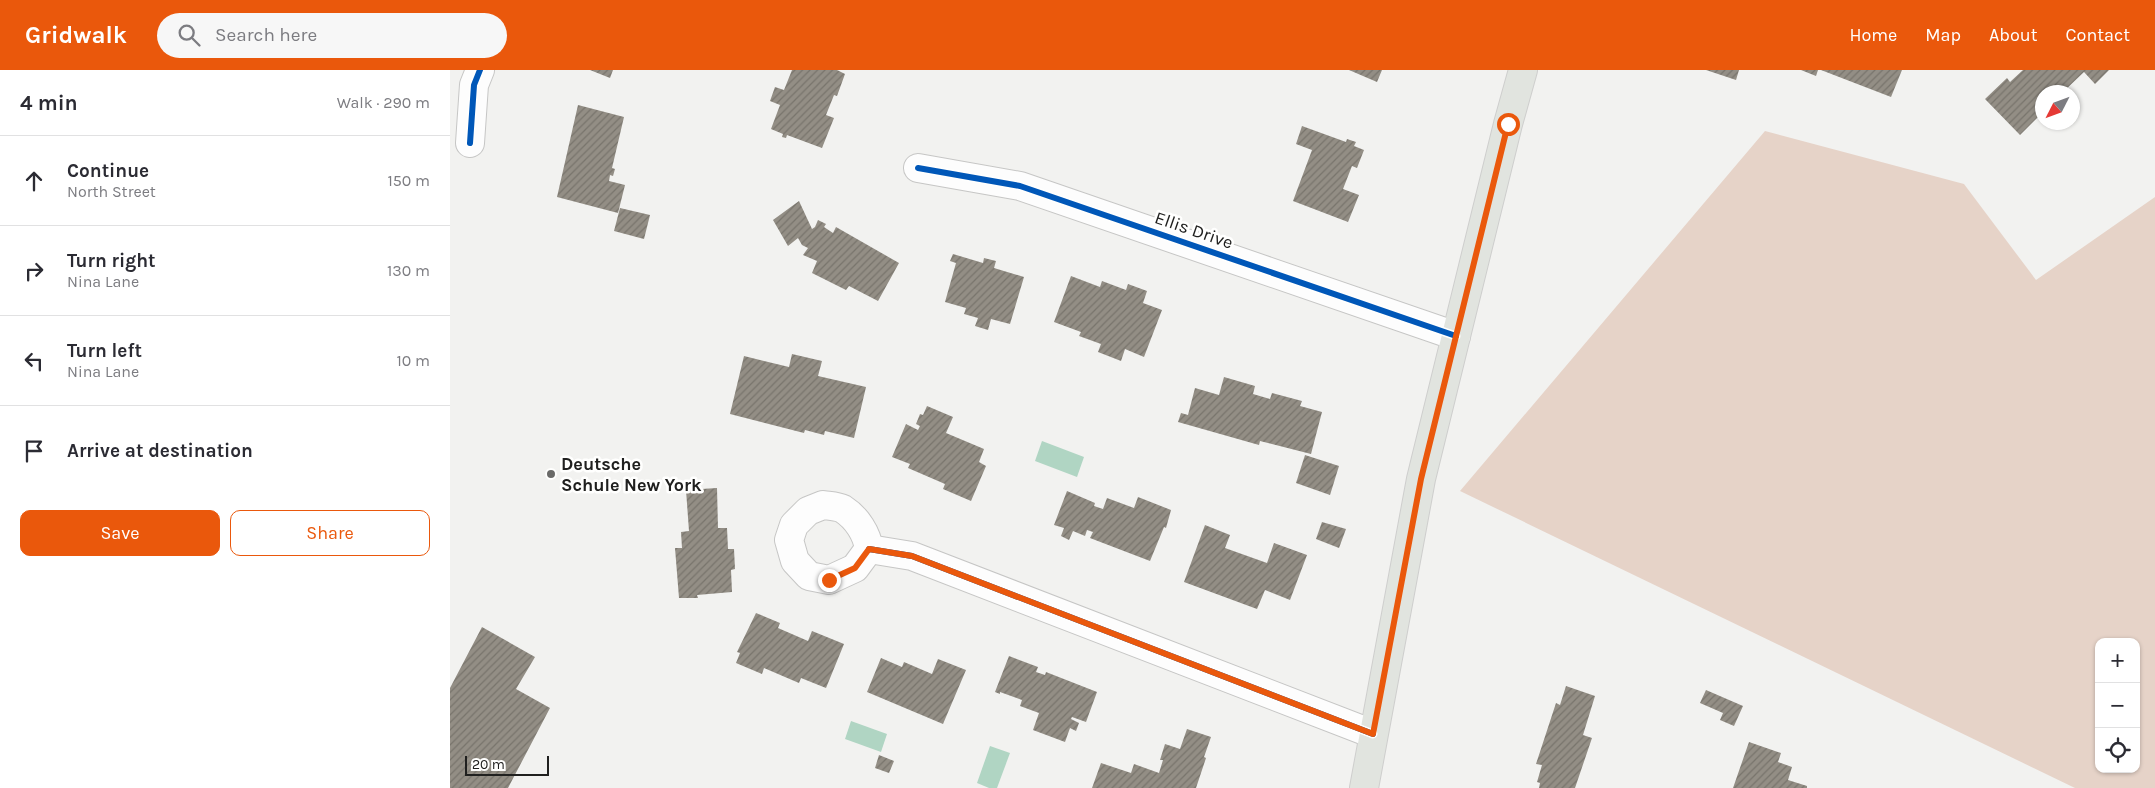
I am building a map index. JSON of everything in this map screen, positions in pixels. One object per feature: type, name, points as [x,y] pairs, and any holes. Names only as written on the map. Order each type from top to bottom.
[{"type":"main road","points":[[1364,788],[1421,479],[1523,70]]},
{"type":"street","points":[[470,143],[474,85],[480,70]]},
{"type":"street","name":"Ellis Drive","points":[[918,168],[1020,186],[1456,336]]},
{"type":"street","points":[[869,549],[912,556],[1373,734]]},
{"type":"shaded area","points":[[1765,131],[1964,184],[2036,280],[2155,197],[2155,788],[2075,788],[1460,491]]},
{"type":"shaded area","points":[[1042,441],[1084,457],[1077,477],[1035,461]]},
{"type":"shaded area","points":[[851,721],[887,734],[881,752],[845,739]]},
{"type":"shaded area","points":[[990,746],[1010,753],[997,788],[989,788],[977,783]]},
{"type":"building","points":[[590,70],[613,70],[610,78]]},
{"type":"building","points":[[792,70],[837,70],[845,74],[837,96],[834,95],[826,115],[834,118],[822,148],[787,135],[786,138],[782,137],[783,134],[771,129],[780,105],[770,101],[775,87],[784,90]]},
{"type":"building","points":[[1349,70],[1382,70],[1377,82]]},
{"type":"building","points":[[1706,70],[1739,70],[1736,80]]},
{"type":"building","points":[[1801,70],[1818,70],[1816,76]]},
{"type":"building","points":[[1821,70],[1902,70],[1891,97]]},
{"type":"building","points":[[2023,70],[2109,70],[2095,84],[2084,72],[2070,85],[2035,85],[2035,120],[2020,135],[1985,99],[2007,78],[2010,82]]},
{"type":"building","points":[[578,105],[624,117],[612,168],[615,169],[613,176],[610,175],[609,181],[625,185],[618,213],[557,197]]},
{"type":"building","points":[[1302,126],[1346,142],[1347,139],[1356,142],[1354,146],[1364,150],[1357,168],[1352,166],[1343,189],[1359,195],[1348,222],[1293,201],[1312,150],[1296,144]]},
{"type":"building","points":[[799,201],[812,229],[818,220],[826,224],[824,227],[833,233],[836,227],[899,263],[878,301],[849,286],[846,290],[812,273],[817,261],[803,255],[808,248],[802,245],[798,238],[788,246],[773,220]]},
{"type":"building","points":[[620,208],[650,215],[644,239],[614,231]]},
{"type":"building","points":[[953,254],[983,263],[984,258],[996,261],[994,268],[1024,277],[1010,324],[991,319],[988,330],[975,326],[978,318],[964,314],[966,308],[945,302],[956,263],[950,261]]},
{"type":"building","points":[[1071,276],[1100,287],[1102,281],[1126,290],[1128,284],[1147,291],[1143,303],[1162,310],[1144,357],[1125,349],[1121,361],[1098,352],[1101,344],[1079,336],[1081,332],[1054,322]]},
{"type":"building","points":[[792,354],[822,361],[818,376],[866,387],[854,438],[825,431],[824,435],[805,430],[804,433],[730,414],[744,356],[789,367]]},
{"type":"building","points":[[1224,377],[1255,386],[1253,394],[1270,399],[1272,393],[1302,401],[1300,406],[1322,412],[1311,454],[1260,441],[1259,445],[1178,422],[1181,413],[1188,415],[1195,388],[1219,395]]},
{"type":"building","points":[[927,406],[953,417],[946,433],[984,449],[979,462],[986,466],[971,501],[943,489],[945,484],[908,468],[910,464],[892,457],[906,424],[918,430],[920,426],[916,424],[920,414],[923,415]]},
{"type":"building","points":[[1305,455],[1339,466],[1330,495],[1296,483]]},
{"type":"building","points":[[717,488],[718,528],[727,528],[728,549],[734,549],[735,569],[731,570],[732,592],[697,595],[698,598],[679,598],[675,548],[682,548],[681,532],[689,531],[686,490]]},
{"type":"building","points":[[1067,491],[1095,503],[1094,506],[1103,509],[1107,498],[1134,508],[1138,497],[1171,510],[1166,528],[1164,527],[1150,561],[1090,538],[1093,532],[1087,530],[1085,536],[1073,531],[1069,540],[1061,536],[1064,528],[1054,525]]},
{"type":"building","points":[[1322,522],[1346,529],[1339,548],[1316,539]]},
{"type":"building","points":[[1205,525],[1230,535],[1225,548],[1267,563],[1274,543],[1307,555],[1290,600],[1265,590],[1257,609],[1184,582]]},
{"type":"building","points":[[756,613],[780,623],[778,628],[808,641],[812,631],[844,644],[826,688],[801,678],[799,683],[764,668],[762,674],[736,663],[740,653],[737,652]]},
{"type":"building","points":[[482,627],[535,657],[516,689],[550,708],[508,788],[450,788],[450,688]]},
{"type":"building","points":[[1009,656],[1038,667],[1036,672],[1045,675],[1046,672],[1097,692],[1086,722],[1072,717],[1071,719],[1079,723],[1076,731],[1070,728],[1065,742],[1033,730],[1039,713],[1020,706],[1022,700],[995,692]]},
{"type":"building","points":[[881,658],[902,667],[904,662],[932,674],[938,659],[966,670],[943,724],[867,692]]},
{"type":"building","points":[[1566,686],[1595,696],[1583,735],[1592,738],[1575,788],[1539,788],[1540,783],[1537,782],[1542,765],[1536,764],[1556,703],[1560,705]]},
{"type":"building","points":[[1706,690],[1743,706],[1734,726],[1720,720],[1723,713],[1700,703]]},
{"type":"building","points":[[1187,729],[1211,737],[1196,788],[1092,788],[1101,763],[1131,773],[1134,764],[1159,773],[1163,760],[1160,760],[1165,744],[1180,749]]},
{"type":"building","points":[[1749,742],[1781,753],[1778,762],[1792,767],[1788,780],[1807,786],[1807,788],[1733,788]]},
{"type":"building","points":[[879,755],[894,761],[889,773],[875,768]]},
{"type":"cycle path","points":[[470,143],[474,85],[480,70]]},
{"type":"cycle path","points":[[918,168],[1020,186],[1456,336]]},
{"type":"cycle path","points":[[869,549],[912,556],[1373,734]]},
{"type":"place","name":"Deutsche Schule New York","points":[[551,474]]},
{"type":"route","points":[[829,580],[855,568],[869,549],[912,556],[1373,734],[1421,479],[1508,124]]}]
